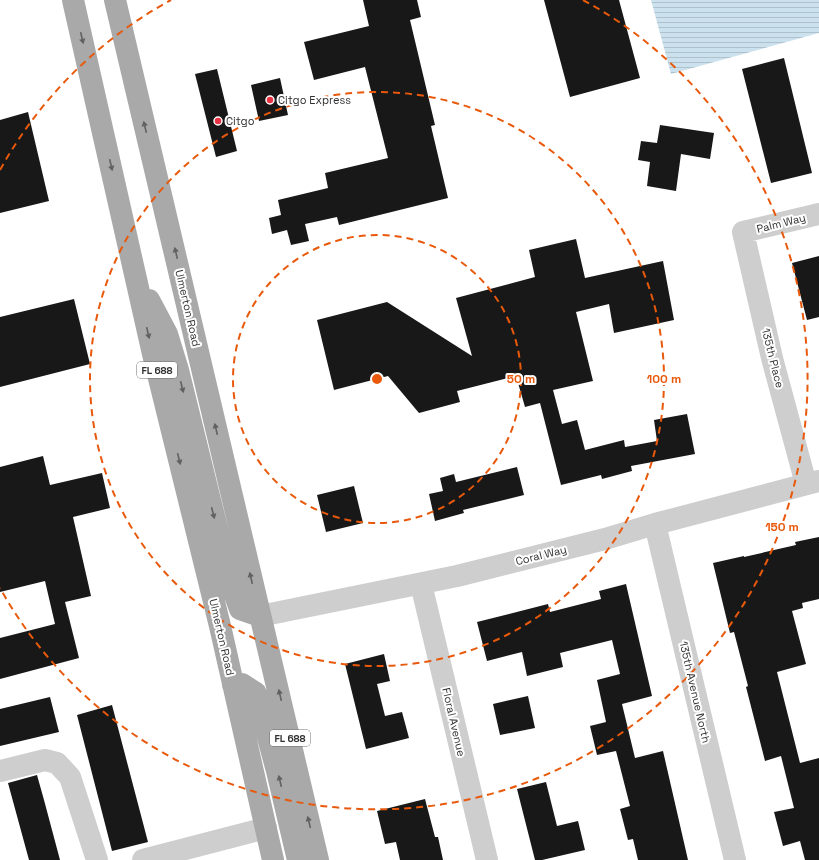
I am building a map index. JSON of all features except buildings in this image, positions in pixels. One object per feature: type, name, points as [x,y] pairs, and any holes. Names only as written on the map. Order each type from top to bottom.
[{"type":"main road","name":"Ulmerton Road","points":[[73,0],[153,354],[220,626],[273,860]]},
{"type":"main road","name":"Ulmerton Road","points":[[115,0],[318,860]]},
{"type":"main road","name":"Ulmerton Road","points":[[135,274],[167,334],[176,363],[230,581],[240,609],[260,616]]},
{"type":"main road","points":[[233,685],[242,684],[256,693],[277,771],[298,860]]},
{"type":"street","name":"Palm Way","points":[[743,232],[819,214]]},
{"type":"street","name":"135th Place","points":[[743,232],[772,358],[812,482]]},
{"type":"street","name":"Coral Way","points":[[260,616],[421,584],[605,539],[812,482]]},
{"type":"street","name":"135th Avenue North","points":[[655,524],[735,860]]},
{"type":"street","name":"Floral Avenue","points":[[421,584],[487,860]]},
{"type":"street","points":[[0,771],[45,760],[57,763],[70,777],[98,860]]},
{"type":"street","points":[[143,860],[266,828]]},
{"type":"water","points":[[651,0],[819,0],[819,33],[671,74]]},
{"type":"place","name":"Citgo Express","points":[[270,100]]},
{"type":"place","name":"Citgo","points":[[218,121]]}]
